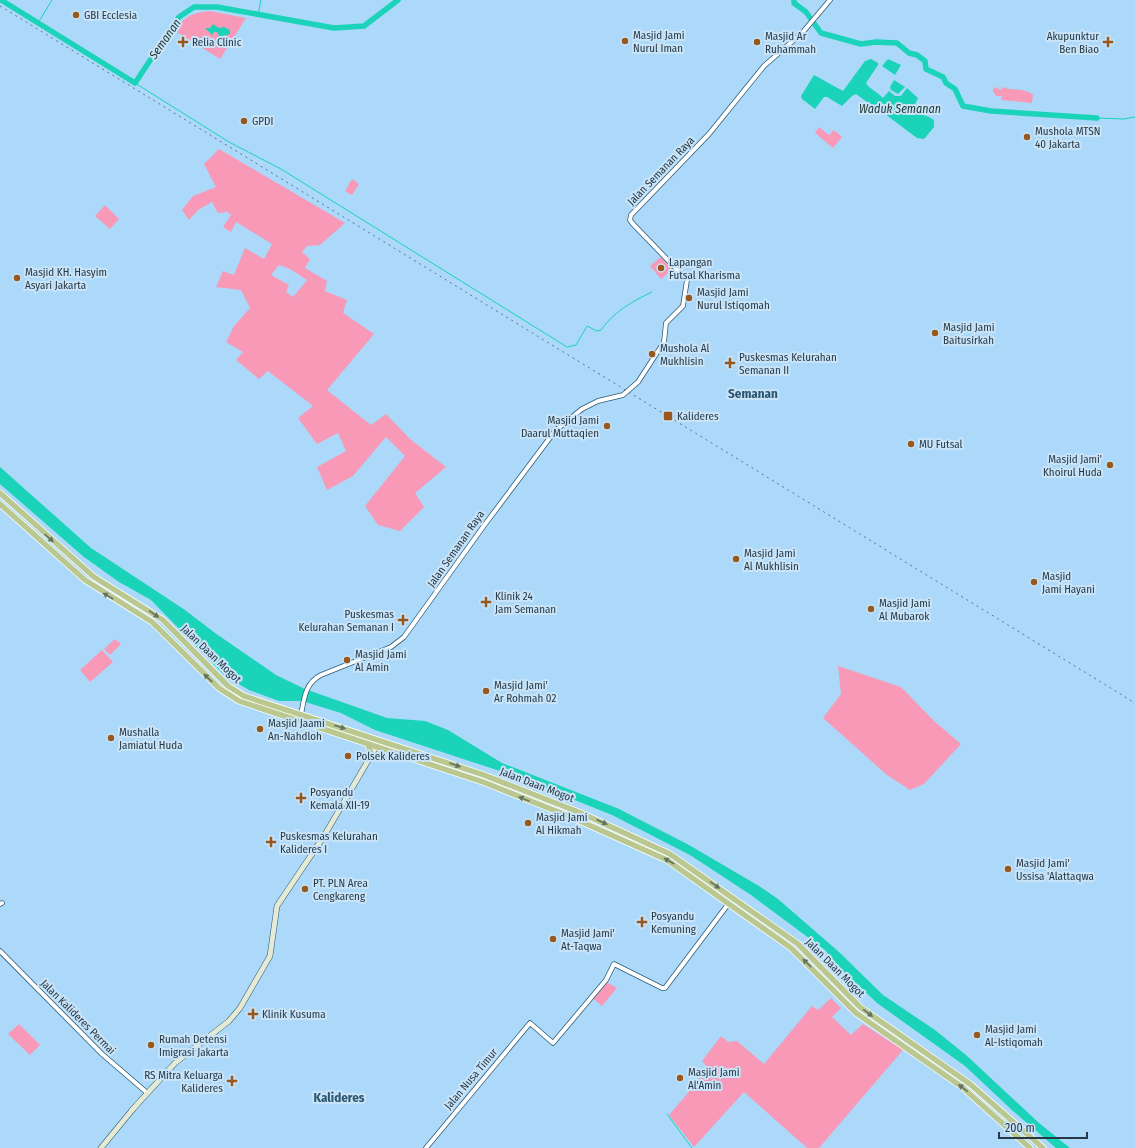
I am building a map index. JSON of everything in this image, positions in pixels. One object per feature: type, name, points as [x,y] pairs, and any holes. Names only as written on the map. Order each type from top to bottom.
[{"type":"highway","name":"Jalan Daan Mogot","points":[[0,493],[94,577],[163,620],[221,679],[236,692],[249,699],[493,778],[582,813],[670,854],[793,940],[860,1007],[965,1080],[1043,1148]]},
{"type":"highway","name":"Jalan Daan Mogot","points":[[0,504],[89,584],[152,622],[219,688],[241,702],[368,744],[374,750],[392,757],[400,756],[483,782],[602,830],[668,860],[791,948],[856,1013],[956,1083],[1030,1148]]},
{"type":"highway","points":[[26,527],[31,522]]},
{"type":"highway","points":[[236,692],[241,702],[249,699]]},
{"type":"highway","points":[[374,750],[381,745],[417,753]]},
{"type":"highway","points":[[483,782],[484,775]]},
{"type":"highway","points":[[490,785],[493,778]]},
{"type":"highway","points":[[821,978],[826,977],[826,972]]},
{"type":"highway","points":[[829,987],[831,982],[835,982]]},
{"type":"highway","points":[[982,1106],[988,1105],[988,1100]]},
{"type":"highway","points":[[994,1117],[994,1112],[999,1111]]},
{"type":"main road","points":[[132,1110],[145,1092],[166,1068],[175,1063],[229,1021],[240,1008],[270,956],[277,906],[324,836],[374,750]]},
{"type":"main road","points":[[101,1148],[132,1110],[175,1063]]},
{"type":"street","name":"Jalan Semanan Raya","points":[[301,715],[307,688],[311,681],[321,675],[391,647],[398,643],[407,633],[478,532],[555,430],[571,416],[588,406],[598,401],[620,396],[631,388],[644,375],[664,342],[665,326],[669,319],[683,306],[687,283],[686,279],[633,224],[630,220],[631,215],[709,134],[764,66],[792,42],[814,20],[830,0]]},
{"type":"street","name":"Jalan Nusa Timur","points":[[426,1148],[530,1023],[553,1043],[606,980],[614,964],[662,988],[665,988],[729,903]]},
{"type":"street","name":"Jalan Kalideres Permai","points":[[0,952],[101,1055],[145,1092]]},
{"type":"shaded area","points":[[209,11],[246,18],[220,59],[175,31],[178,26],[189,16]]},
{"type":"shaded area","points":[[994,87],[1001,90],[1002,87],[1027,91],[1033,95],[1032,103],[1001,100],[1002,96],[996,96],[993,91]]},
{"type":"shaded area","points":[[819,127],[829,135],[834,130],[842,137],[833,148],[815,133]]},
{"type":"shaded area","points":[[219,149],[345,223],[320,245],[307,246],[302,252],[310,259],[305,268],[327,281],[325,291],[347,300],[343,313],[374,334],[327,390],[371,425],[386,414],[410,439],[446,467],[415,493],[424,507],[400,531],[378,525],[365,506],[405,456],[386,437],[353,476],[327,490],[317,467],[346,451],[338,433],[317,444],[298,418],[313,406],[268,371],[259,379],[236,360],[243,352],[226,342],[234,326],[250,308],[241,290],[216,287],[223,271],[234,275],[245,248],[264,259],[272,244],[236,222],[231,232],[223,227],[231,215],[227,212],[218,213],[212,202],[198,210],[189,220],[182,210],[193,196],[216,187],[204,164]],"holes":[[[279,265],[290,269],[307,280],[293,297],[286,292],[289,285],[271,275]]]},
{"type":"shaded area","points":[[352,179],[359,184],[352,195],[345,191]]},
{"type":"shaded area","points":[[105,205],[119,219],[110,229],[95,216]]},
{"type":"shaded area","name":"Lapangan Futsal Kharisma","points":[[661,257],[672,270],[661,279],[650,266]]},
{"type":"shaded area","points":[[115,639],[121,644],[110,655],[104,649]]},
{"type":"shaded area","points":[[102,650],[113,662],[90,682],[80,670]]},
{"type":"shaded area","points":[[838,666],[901,687],[934,721],[961,744],[924,784],[910,790],[887,775],[823,718],[841,694]]},
{"type":"shaded area","points":[[606,982],[617,988],[602,1006],[592,998]]},
{"type":"shaded area","points":[[831,998],[841,1008],[832,1017],[851,1035],[863,1024],[903,1050],[819,1148],[807,1148],[744,1092],[694,1147],[669,1115],[693,1087],[707,1067],[702,1061],[721,1036],[728,1042],[737,1041],[764,1064],[812,1006],[818,1010]]},
{"type":"shaded area","points":[[19,1024],[40,1045],[30,1055],[8,1034]]},
{"type":"water","points":[[213,24],[219,28],[224,27],[230,30],[230,34],[224,36],[223,44],[215,39],[217,39],[219,35],[217,32],[214,32],[212,35],[205,28],[210,28]]},
{"type":"water","name":"Waduk Semanan","points":[[871,59],[878,63],[878,65],[866,83],[869,87],[883,98],[889,91],[895,96],[901,96],[907,88],[918,98],[914,107],[915,112],[934,120],[934,127],[924,139],[917,138],[885,114],[887,110],[885,108],[881,112],[856,94],[842,106],[827,97],[824,97],[815,109],[802,99],[801,96],[814,75],[843,91],[865,61]]},
{"type":"water","points":[[888,59],[901,65],[895,75],[882,66]]},
{"type":"water","points":[[894,80],[905,87],[898,94],[891,90],[890,87]]},
{"type":"water","points":[[0,467],[91,548],[185,610],[215,633],[276,675],[305,689],[387,718],[425,721],[448,730],[502,763],[619,809],[689,845],[759,886],[778,899],[839,952],[883,995],[935,1030],[966,1055],[1039,1123],[1070,1148],[1056,1148],[1013,1111],[965,1066],[877,1003],[836,964],[825,950],[751,895],[690,855],[612,815],[515,776],[375,730],[341,713],[302,701],[279,701],[249,690],[225,676],[151,600],[119,582],[84,557],[0,484]]},
{"type":"waterway","name":"Semanan","points":[[1,0],[135,83],[179,17],[194,7],[217,7],[334,28],[364,26],[398,0]]},
{"type":"waterway","points":[[38,23],[52,0]]},
{"type":"waterway","points":[[258,15],[261,0]]},
{"type":"waterway","points":[[794,0],[794,3],[806,12],[821,33],[861,44],[876,42],[897,43],[909,53],[917,55],[925,61],[926,69],[943,77],[946,83],[955,89],[963,106],[991,111],[1097,118]]},
{"type":"waterway","points":[[135,83],[229,142],[281,169],[567,347],[576,345],[587,326],[597,331],[601,330],[618,312],[637,299],[652,292]]},
{"type":"waterway","points":[[1097,118],[1124,119],[1135,117]]},
{"type":"waterway","points":[[667,1114],[692,1148]]},
{"type":"railway","points":[[0,6],[1135,703]]},
{"type":"place","name":"GBI Ecclesia","points":[[76,15]]},
{"type":"place","name":"Masjid Jami Nurul Iman","points":[[625,41]]},
{"type":"place","name":"Relia Clinic","points":[[183,42]]},
{"type":"place","name":"Masjid Ar Ruhammah","points":[[757,42]]},
{"type":"place","name":"Akupunktur Ben Biao","points":[[1108,42]]},
{"type":"place","name":"GPDI","points":[[244,121]]},
{"type":"place","name":"Mushola MTSN 40 Jakarta","points":[[1027,137]]},
{"type":"place","name":"Lapangan Futsal Kharisma","points":[[661,268]]},
{"type":"place","name":"Masjid KH. Hasyim Asyari Jakarta","points":[[17,278]]},
{"type":"place","name":"Masjid Jami Nurul Istiqomah","points":[[689,298]]},
{"type":"place","name":"Masjid Jami Baitusirkah","points":[[935,333]]},
{"type":"place","name":"Mushola Al Mukhlisin","points":[[652,354]]},
{"type":"place","name":"Puskesmas Kelurahan Semanan II","points":[[730,363]]},
{"type":"place","name":"Kalideres","points":[[668,416]]},
{"type":"place","name":"Masjid Jami Daarul Muttaqien","points":[[607,426]]},
{"type":"place","name":"MU Futsal","points":[[911,444]]},
{"type":"place","name":"Masjid Jami' Khoirul Huda","points":[[1110,465]]},
{"type":"place","name":"Masjid Jami Al Mukhlisin","points":[[736,559]]},
{"type":"place","name":"Masjid Jami Hayani","points":[[1034,582]]},
{"type":"place","name":"Klinik 24 Jam Semanan","points":[[486,602]]},
{"type":"place","name":"Masjid Jami Al Mubarok","points":[[871,609]]},
{"type":"place","name":"Puskesmas Kelurahan Semanan I","points":[[403,620]]},
{"type":"place","name":"Masjid Jami Al Amin","points":[[347,660]]},
{"type":"place","name":"Masjid Jami' Ar Rohmah 02","points":[[486,691]]},
{"type":"place","name":"Masjid Jaami An-Nahdloh","points":[[260,729]]},
{"type":"place","name":"Mushalla Jamiatul Huda","points":[[111,738]]},
{"type":"place","name":"Polsek Kalideres","points":[[348,756]]},
{"type":"place","name":"Posyandu Kemala XII-19","points":[[301,798]]},
{"type":"place","name":"Masjid Jami Al Hikmah","points":[[528,823]]},
{"type":"place","name":"Puskesmas Kelurahan Kalideres I","points":[[271,842]]},
{"type":"place","name":"Masjid Jami' Ussisa 'Alattaqwa","points":[[1008,869]]},
{"type":"place","name":"PT. PLN Area Cengkareng","points":[[305,889]]},
{"type":"place","name":"Posyandu Kemuning","points":[[642,922]]},
{"type":"place","name":"Masjid Jami' At-Taqwa","points":[[553,939]]},
{"type":"place","name":"Klinik Kusuma","points":[[253,1014]]},
{"type":"place","name":"Masjid Jami Al-Istiqomah","points":[[977,1035]]},
{"type":"place","name":"Rumah Detensi Imigrasi Jakarta","points":[[151,1045]]},
{"type":"place","name":"Masjid Jami Al'Amin","points":[[680,1078]]},
{"type":"place","name":"RS Mitra Keluarga Kalideres","points":[[232,1081]]},
{"type":"district","name":"Semanan","points":[[753,393]]},
{"type":"district","name":"Kalideres","points":[[339,1097]]}]
